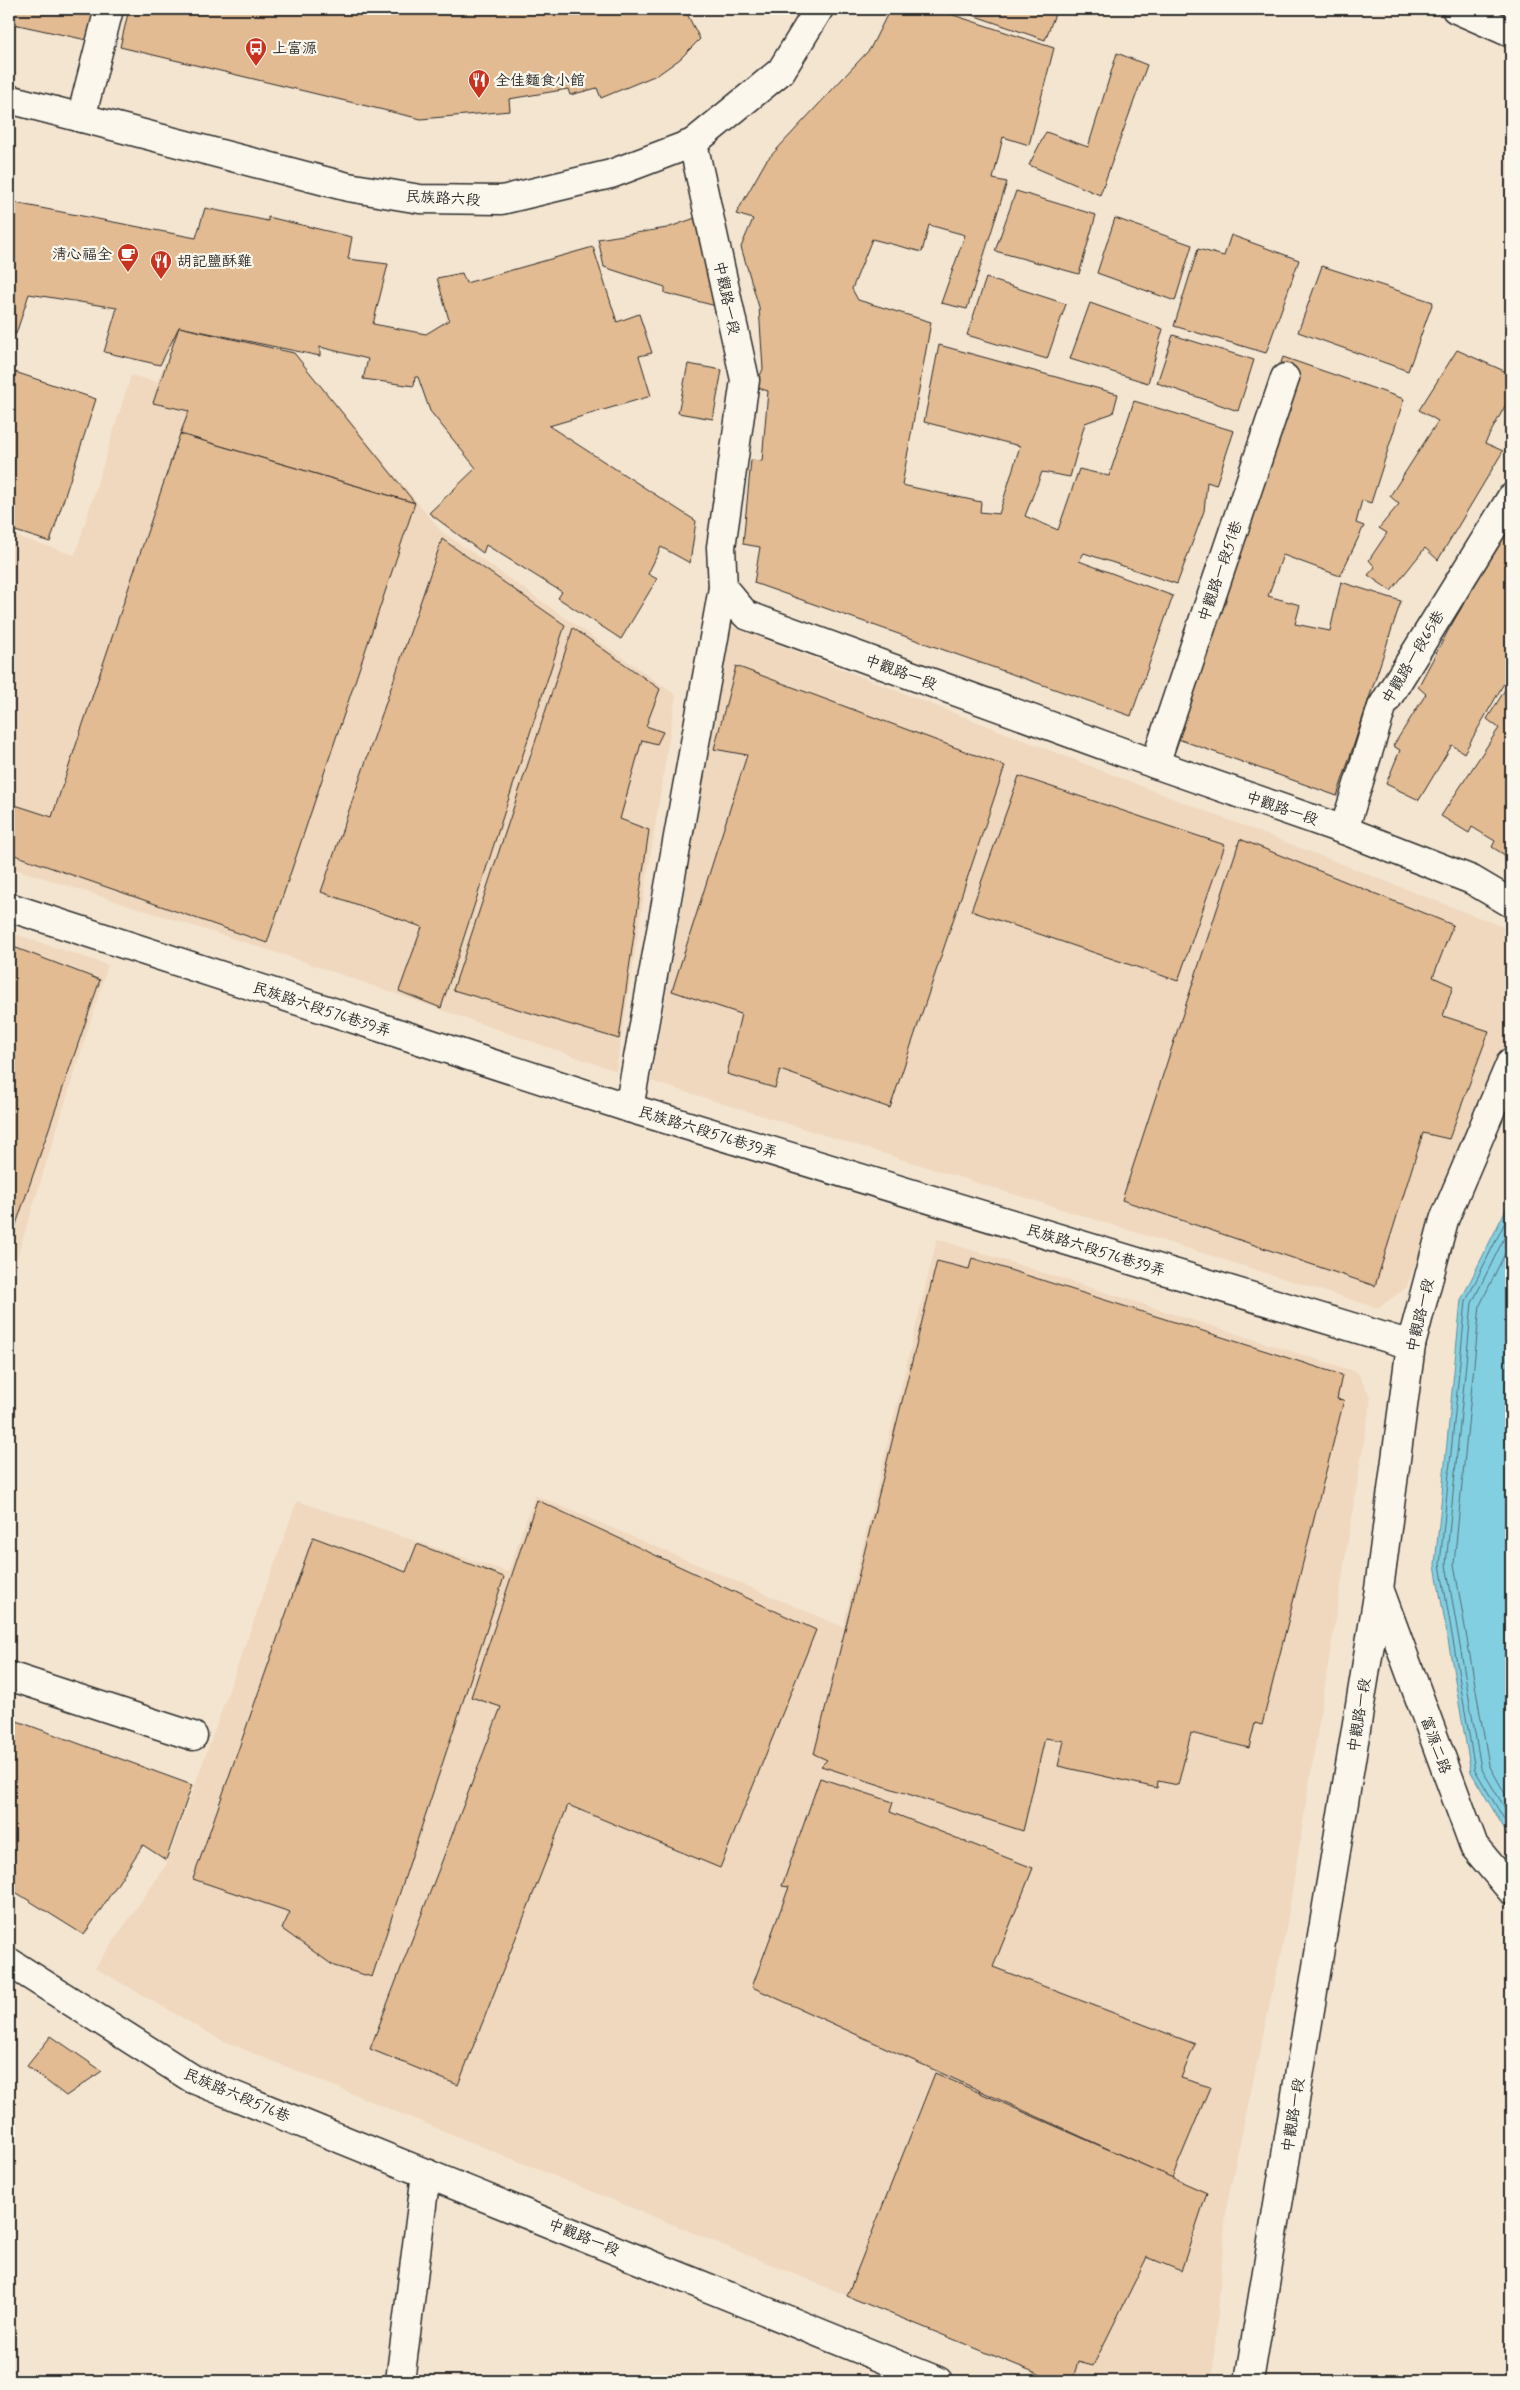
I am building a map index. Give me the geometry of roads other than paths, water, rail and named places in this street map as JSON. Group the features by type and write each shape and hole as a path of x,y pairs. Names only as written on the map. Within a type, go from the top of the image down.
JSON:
{"street":[{"path":"81,118 109,9"},
{"name":"民族路六段","path":"9,100 348,187 420,200 502,200 611,174 693,143 781,71 819,9"},
{"path":"1456,9 1511,33"},
{"name":"中觀路一段","path":"693,143 745,380 721,547 723,588 746,615 1155,764 1344,830 1472,880 1511,903"},
{"name":"中觀路一段51巷","path":"1155,764 1285,378"},
{"name":"中觀路一段65巷","path":"1344,830 1382,707 1511,498"},
{"path":"629,1108 723,588"},
{"name":"民族路六段576巷39弄","path":"9,907 629,1108 1411,1345"},
{"name":"中觀路一段","path":"1249,2381 1380,1589 1411,1345 1444,1220 1511,1062"},
{"name":"富源二路","path":"1380,1589 1474,1846 1511,1890"},
{"path":"9,1676 193,1736"},
{"name":"民族路六段576巷","path":"9,1962 193,2079 426,2173"},
{"path":"400,2381 426,2173"},
{"name":"中觀路一段","path":"426,2173 938,2381"}],"water":[{"path":"1511,1199 1511,1840 1471,1772 1435,1565 1461,1300"}],"place":[{"name":"上富源","path":"256,67"},
{"name":"全佳麵食小館","path":"479,99"},
{"name":"清心福全","path":"128,273"},
{"name":"胡記鹽酥雞","path":"161,280"}]}
